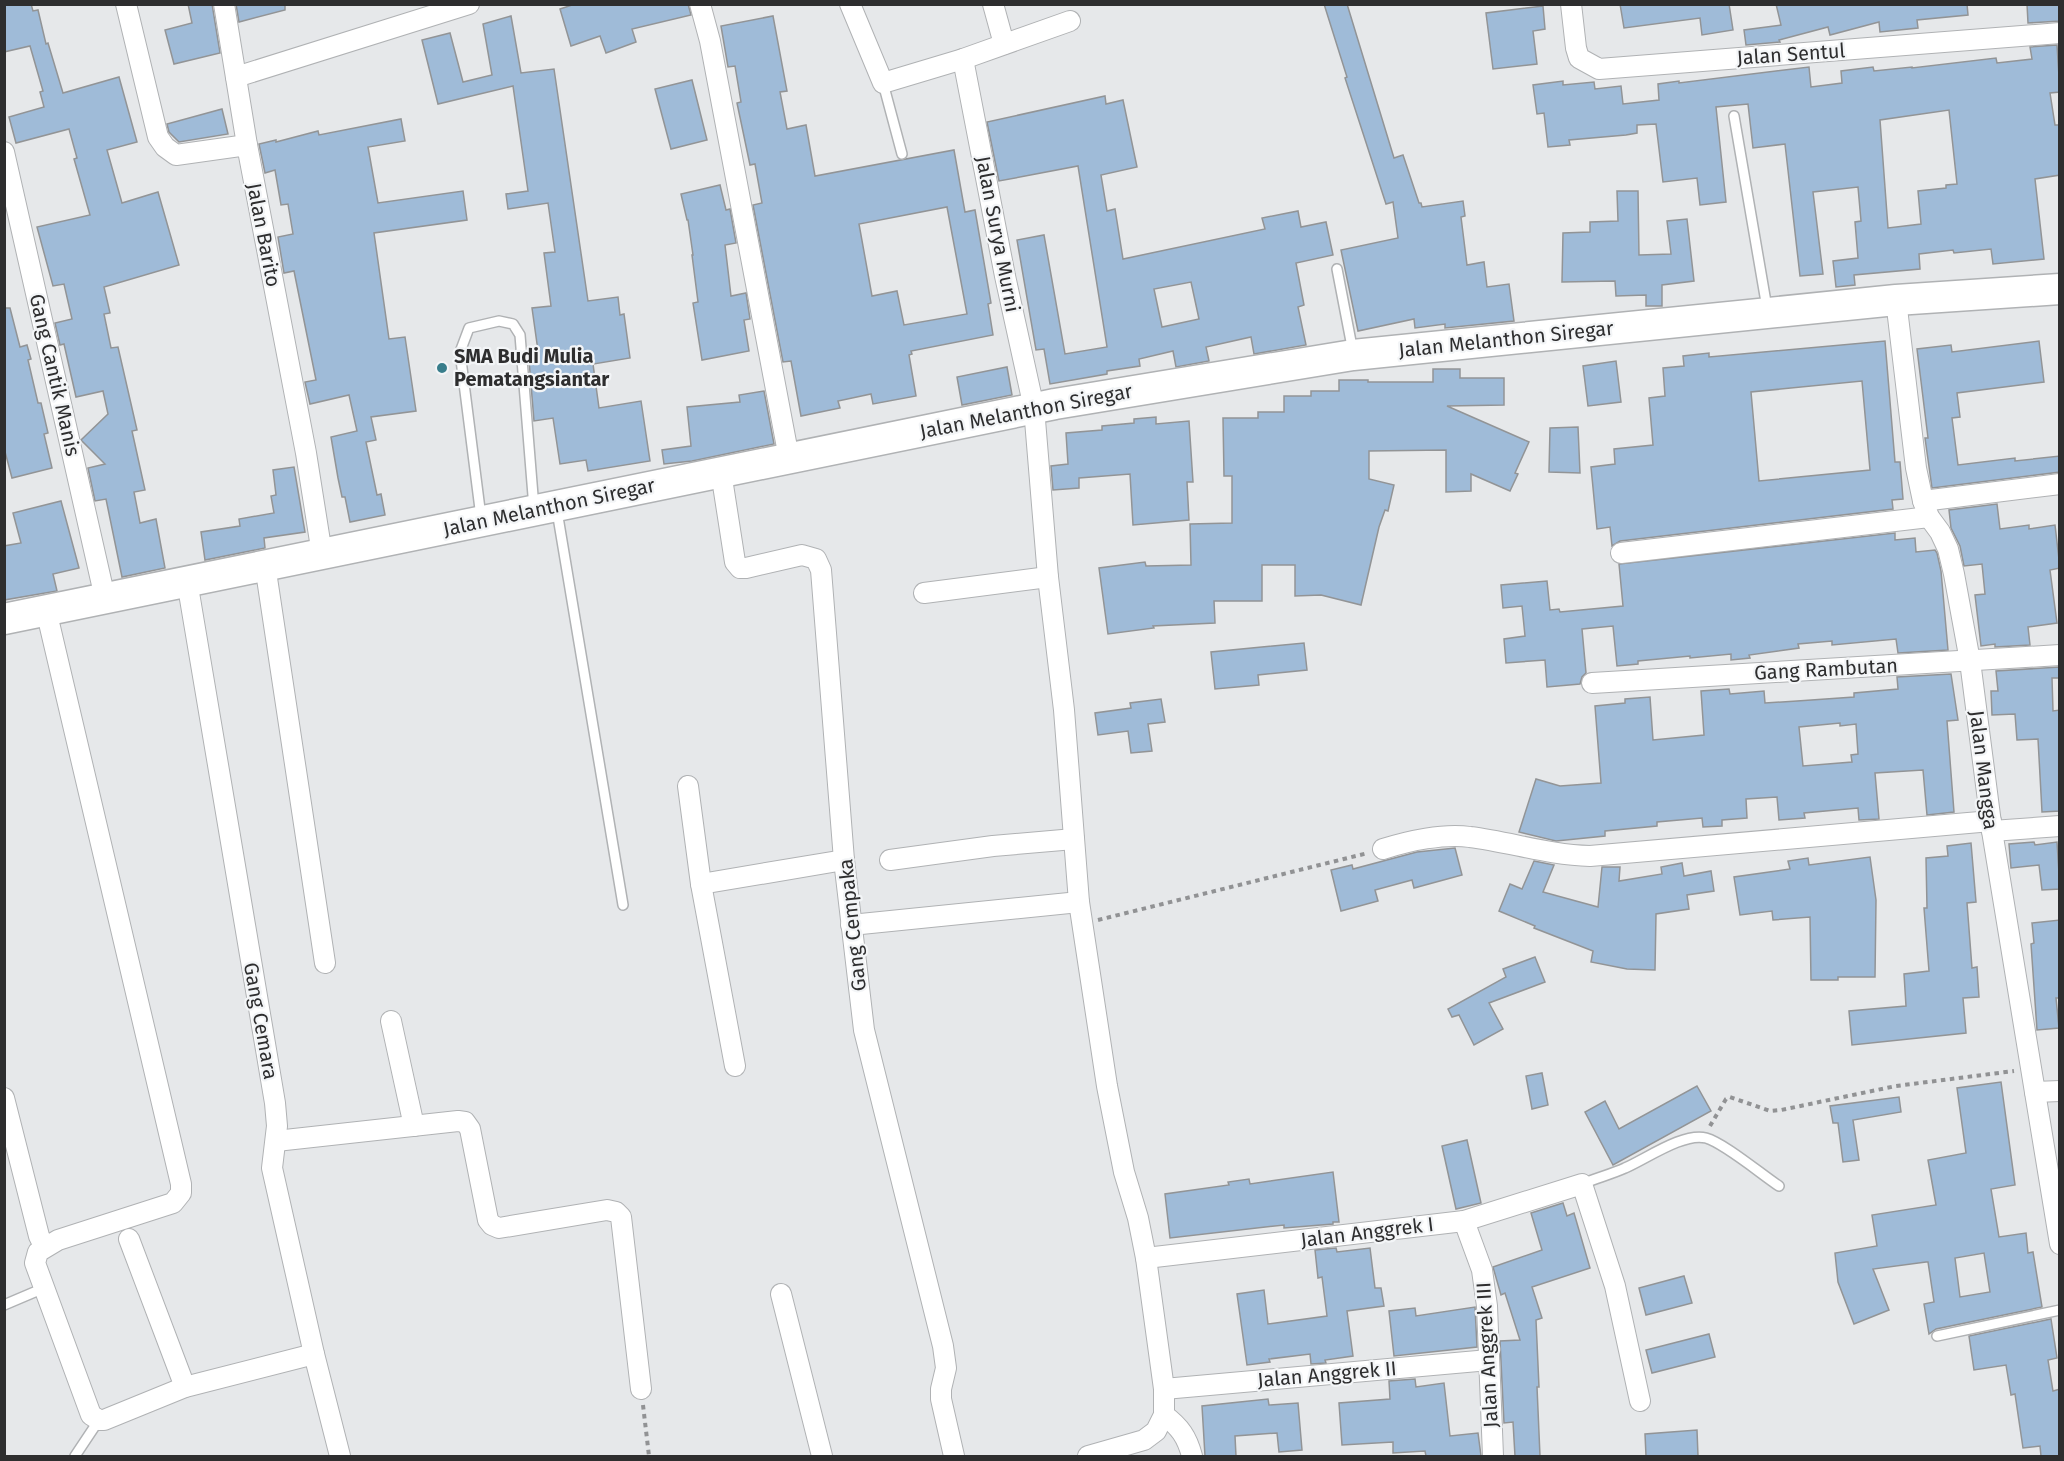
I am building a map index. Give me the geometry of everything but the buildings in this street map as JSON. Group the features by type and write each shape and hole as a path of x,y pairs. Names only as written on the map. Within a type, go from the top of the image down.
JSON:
{"main road":[{"name":"Jalan Melanthon Siregar","path":"4,619 1034,408 1353,355 1896,300 2060,289"}],"street":[{"path":"126,4 158,136 165,147 176,155 246,146"},
{"name":"Jalan Barito","path":"224,4 246,146 306,453 322,554"},
{"path":"236,77 469,4"},
{"path":"700,4 710,41 789,458"},
{"path":"850,4 883,83 963,59 1070,21"},
{"path":"993,4 1004,44"},
{"name":"Jalan Sentul","path":"1571,4 1579,58 1599,69 2060,33"},
{"name":"Jalan Surya Murni","path":"963,59 1005,276 1034,408 1048,577 1064,710 1079,902 1107,1086 1124,1172 1138,1218 1146,1258 1164,1389 1164,1415"},
{"name":"Gang Cantik Manis","path":"4,152 105,598"},
{"name":"Jalan Mangga","path":"1896,300 1916,468 1926,509 1940,532 1950,557 1970,661 2010,952 2060,1244"},
{"name":"Gang Cempaka","path":"721,472 735,562 740,568 802,555 816,559 821,570 844,860 864,1030 945,1357 946,1368 941,1399 954,1456"},
{"path":"1621,553 1926,509 2060,484"},
{"path":"265,565 325,963"},
{"path":"924,593 1048,577"},
{"name":"Gang Cemara","path":"187,581 275,1103 277,1126 272,1168 314,1354 340,1456"},
{"path":"46,610 181,1184 181,1194 173,1203 44,1246 38,1252 35,1263 44,1288 91,1415 99,1420 185,1387 314,1354"},
{"name":"Gang Rambutan","path":"1592,683 2060,655"},
{"path":"688,786 701,884 735,1066"},
{"path":"1383,849 1400,843 1460,836 1571,856 1590,856 1991,826 2060,826"},
{"path":"890,860 993,846 1074,839"},
{"path":"701,884 844,860"},
{"path":"851,925 1079,902"},
{"path":"391,1021 414,1126"},
{"path":"2035,1092 2060,1091"},
{"path":"4,1098 39,1236 44,1246"},
{"path":"276,1141 465,1122 470,1129 488,1220 492,1226 499,1228 607,1210 616,1212 621,1217 641,1389"},
{"path":"1582,1184 1615,1286 1640,1401"},
{"name":"Jalan Anggrek I","path":"1146,1258 1464,1221 1582,1184"},
{"name":"Jalan Anggrek III","path":"1464,1221 1482,1270 1487,1306 1493,1456"},
{"path":"129,1239 185,1387"},
{"path":"781,1294 822,1456"},
{"name":"Jalan Anggrek II","path":"1164,1389 1489,1360"},
{"path":"1092,1456 1144,1440 1156,1431 1164,1415 1178,1426 1192,1456"}],"lane":[{"path":"883,83 902,154"},
{"path":"1734,116 1768,314"},
{"path":"1337,269 1353,355"},
{"path":"482,521 460,352 469,328 499,321 513,324 520,335 545,508 622,905"},
{"path":"1582,1184 1624,1169 1693,1137 1705,1138 1732,1153 1779,1186"},
{"path":"4,1305 44,1288"},
{"path":"1937,1336 2060,1310"},
{"path":"75,1456 99,1420"}],"path":[{"path":"1082,925 1383,849"},
{"path":"1705,1138 1715,1117 1726,1099 1730,1097 1770,1111 1781,1110 1896,1086 2031,1069"},
{"path":"641,1389 649,1456"}],"place":[{"name":"SMA Budi Mulia Pematangsiantar","path":"442,368"}]}
